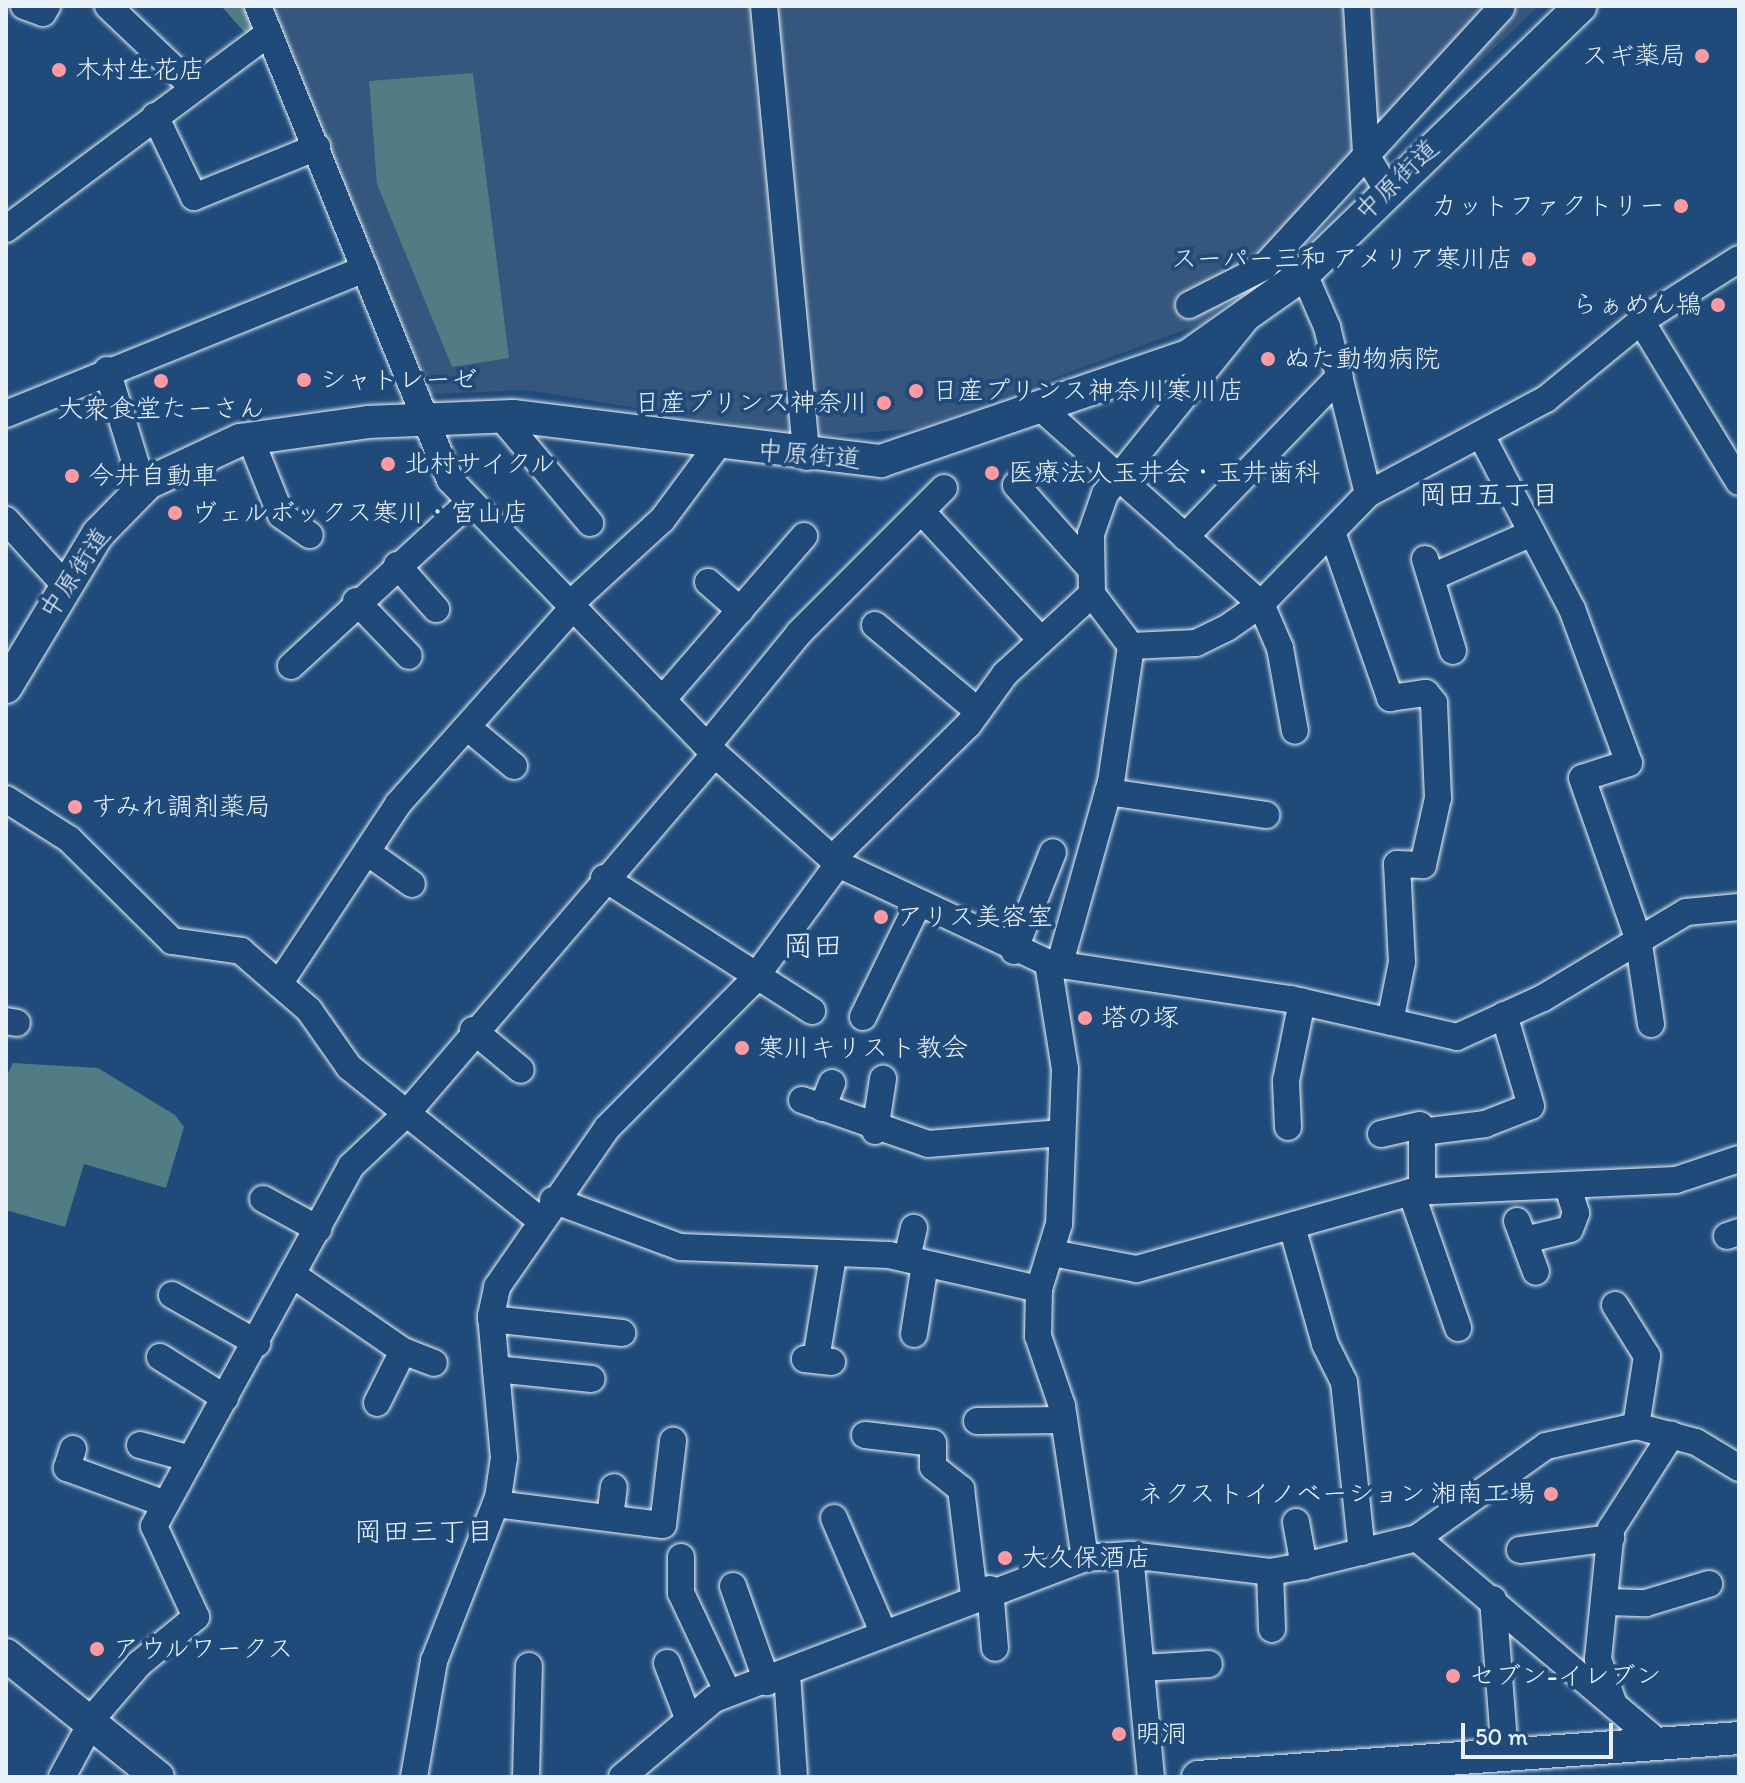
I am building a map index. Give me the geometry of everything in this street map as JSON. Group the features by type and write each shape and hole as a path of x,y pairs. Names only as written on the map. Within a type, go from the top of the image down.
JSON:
{"main road":[{"name":"中原街道","path":"6,687 64,584 98,534 143,488 188,460 250,438 421,418 500,416 807,457 881,461 1042,409 1188,356 1244,322 1304,274 1387,190 1581,6"},
{"path":"6,1655 89,1728 158,1777"},
{"path":"1198,1777 1739,1738"}],"street":[{"path":"24,6 43,13 47,6"},
{"path":"108,6 194,88"},
{"path":"258,6 317,147 421,418 467,504 711,750 835,862 1014,951 1054,963 1302,1002 1457,1037 1504,1015 1686,912 1739,907"},
{"path":"764,6 807,457"},
{"path":"1357,6 1366,155 1387,190"},
{"path":"1189,305 1264,267 1501,8"},
{"path":"6,229 269,33"},
{"path":"155,116 194,197 317,147"},
{"path":"1131,646 1196,643 1261,604 1368,494 1546,399 1641,321 1739,259"},
{"path":"6,414 107,370 365,269"},
{"path":"1304,274 1340,376 1368,494"},
{"path":"1641,321 1739,482"},
{"path":"1085,1558 1064,1420 1038,1336 1039,1289 1052,1253 1065,1069 1054,963 1108,792 1131,646 1092,594 1089,567 1091,534 1118,478 1244,322"},
{"path":"107,370 143,488"},
{"path":"1185,537 1340,376"},
{"path":"1042,409 1261,604 1280,648 1295,731"},
{"path":"500,416 587,507"},
{"path":"1481,435 1572,609 1629,763 1582,778 1638,938 1651,1024"},
{"path":"250,438 281,515 310,535"},
{"path":"279,984 367,852 467,727 570,608 674,514 717,446"},
{"path":"1016,485 1089,567"},
{"path":"62,1777 89,1728 139,1664 196,1617 155,1540 166,1504 257,1343 351,1166 407,1113 473,1030 711,750 808,623 923,513 944,488"},
{"path":"291,666 356,601 467,504"},
{"path":"923,513 1040,639"},
{"path":"6,520 64,584"},
{"path":"1332,532 1390,698 1426,693 1434,703 1438,798 1423,865 1397,864 1402,962 1390,1022"},
{"path":"1453,651 1429,568 1532,533"},
{"path":"662,700 740,610 788,544"},
{"path":"397,565 436,609"},
{"path":"708,582 740,610"},
{"path":"414,1777 434,1661 496,1504 504,1458 491,1319 497,1287 607,1128 753,979 835,862 978,711 1040,639 1092,594"},
{"path":"356,601 409,656"},
{"path":"875,625 978,711"},
{"path":"467,727 514,766"},
{"path":"1108,792 1256,805"},
{"path":"6,799 69,839 172,941 241,951 309,1010 349,1067 407,1113 547,1211 680,1247 916,1261 1039,1289"},
{"path":"367,852 412,884"},
{"path":"1014,951 1053,852"},
{"path":"604,878 753,979 812,1011"},
{"path":"863,1017 918,904"},
{"path":"1293,1114 1302,1002"},
{"path":"1381,1134 1419,1123 1485,1124 1531,1106 1504,1015"},
{"path":"473,1030 521,1070"},
{"path":"875,1131 883,1079"},
{"path":"832,1083 812,1104 918,1152 1062,1133"},
{"path":"1419,1123 1417,1192 1458,1328"},
{"path":"1052,1253 1137,1269 1293,1230 1417,1192 1676,1180 1739,1159"},
{"path":"1536,1272 1521,1231 1570,1229 1576,1213 1568,1187"},
{"path":"263,1199 318,1229"},
{"path":"914,1228 914,1334"},
{"path":"1293,1230 1325,1344 1344,1382 1362,1552"},
{"path":"832,1362 805,1359 816,1359 833,1256"},
{"path":"293,1275 403,1351 434,1363"},
{"path":"172,1295 257,1343"},
{"path":"1615,1305 1647,1356 1636,1426"},
{"path":"491,1319 612,1325"},
{"path":"377,1403 403,1351"},
{"path":"160,1357 225,1398"},
{"path":"496,1369 591,1379"},
{"path":"977,1421 1064,1420"},
{"path":"622,1777 687,1715 728,1693 777,1678 982,1592 1085,1558 1130,1555 1270,1572 1304,1566 1417,1538 1546,1446 1636,1426 1671,1435 1739,1468"},
{"path":"865,1435 933,1443 933,1467 961,1489 995,1648"},
{"path":"1614,1704 1598,1659 1608,1602 1611,1538 1671,1435"},
{"path":"496,1504 663,1525 673,1441"},
{"path":"140,1445 191,1459"},
{"path":"67,1468 166,1504"},
{"path":"610,1518 614,1487"},
{"path":"834,1518 883,1632"},
{"path":"1296,1522 1304,1566"},
{"path":"1417,1538 1493,1599 1659,1743"},
{"path":"1520,1550 1611,1538"},
{"path":"1130,1555 1151,1777"},
{"path":"681,1557 681,1593 728,1693"},
{"path":"1270,1572 1272,1629"},
{"path":"1608,1602 1646,1603 1709,1584"},
{"path":"734,1586 777,1678 794,1777"},
{"path":"1493,1599 1505,1754"},
{"path":"667,1663 687,1715"},
{"path":"1143,1668 1209,1664"},
{"path":"526,1777 529,1666"}],"shaded area":[{"path":"271,6 1539,6 1204,323 917,428 817,437 526,390 430,394"}],"green space":[{"path":"221,6 244,6 254,30 248,36"},
{"path":"473,73 509,358 452,367 377,184 369,81"},
{"path":"13,1063 98,1068 175,1115 184,1127 166,1188 84,1164 65,1227 6,1210 6,1077"}],"place":[{"name":"スギ薬局","path":"1702,56"},
{"name":"木村生花店","path":"59,70"},
{"name":"カットファクトリー","path":"1681,206"},
{"name":"スーパー三和 アメリア寒川店","path":"1529,259"},
{"name":"らぁめん鴇","path":"1718,305"},
{"name":"ぬた動物病院","path":"1268,359"},
{"name":"シャトレーゼ","path":"304,380"},
{"name":"大衆食堂たーさん","path":"161,381"},
{"name":"日産プリンス神奈川寒川店","path":"916,391"},
{"name":"日産プリンス神奈川","path":"884,403"},
{"name":"北村サイクル","path":"388,464"},
{"name":"医療法人玉井会・玉井歯科","path":"992,473"},
{"name":"今井自動車","path":"72,476"},
{"name":"ヴェルボックス寒川・宮山店","path":"175,513"},
{"name":"すみれ調剤薬局","path":"75,807"},
{"name":"アリス美容室","path":"881,917"},
{"name":"塔の塚","path":"1085,1018"},
{"name":"寒川キリスト教会","path":"742,1048"},
{"name":"ネクストイノベーション 湘南工場","path":"1551,1494"},
{"name":"大久保酒店","path":"1005,1558"},
{"name":"アウルワークス","path":"97,1649"},
{"name":"セブン-イレブン","path":"1453,1676"},
{"name":"明洞","path":"1119,1734"}],"district":[{"name":"岡田五丁目","path":"1489,494"},
{"name":"岡田","path":"813,946"},
{"name":"岡田三丁目","path":"424,1531"}]}
